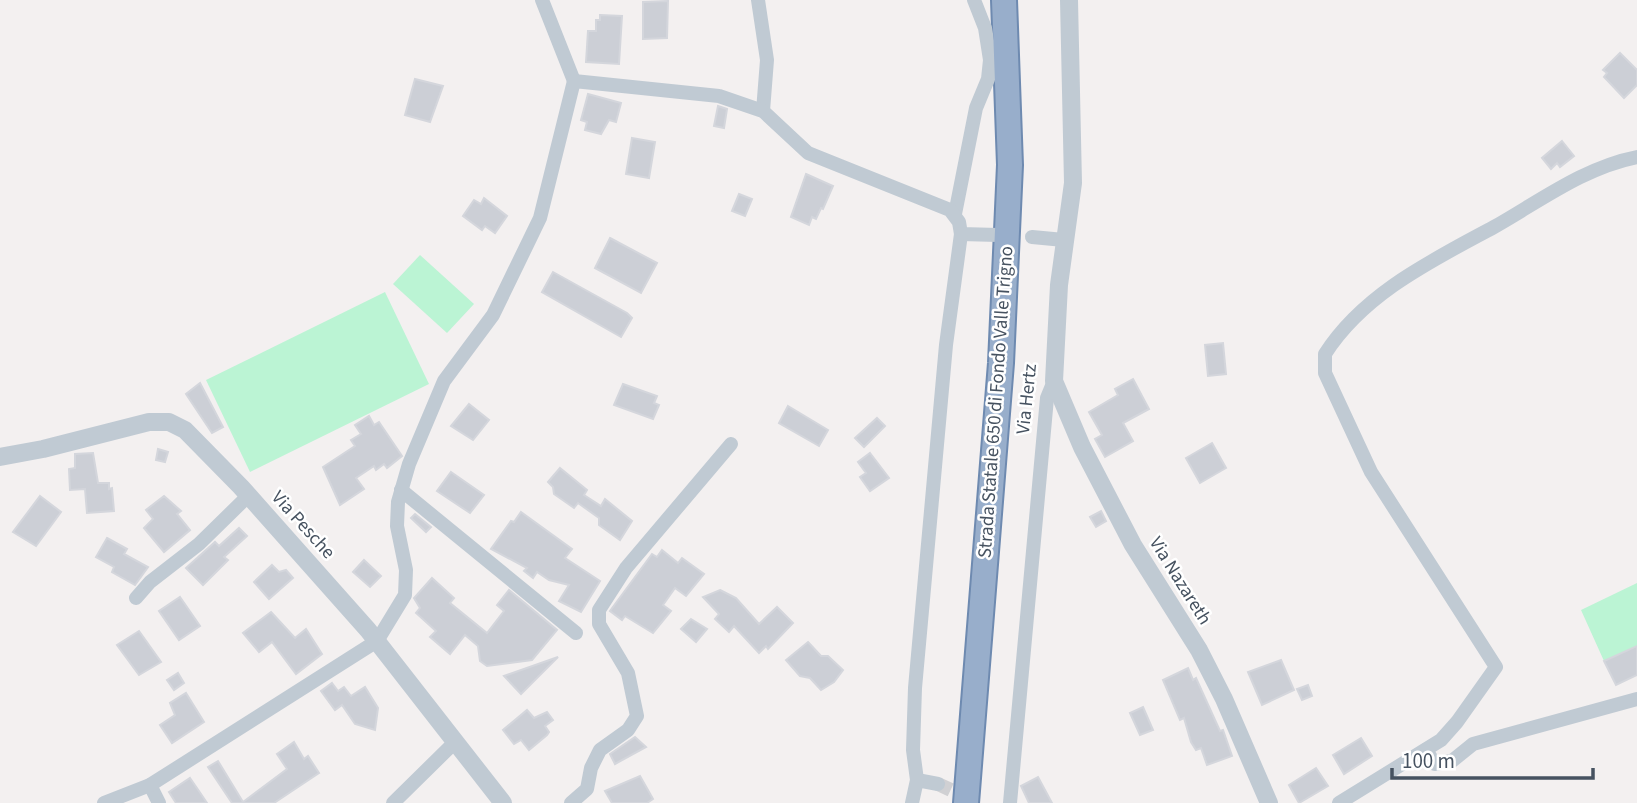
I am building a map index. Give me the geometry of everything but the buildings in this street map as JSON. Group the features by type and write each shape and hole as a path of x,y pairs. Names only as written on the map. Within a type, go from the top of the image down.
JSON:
{"highway":[{"name":"Strada Statale 650 di Fondo Valle Trigno","path":"966,803 1002,350 1010,165 1004,0"}],"street":[{"path":"104,803 150,785 377,641 405,595 406,569 397,526 401,490 444,381 493,315 540,218 574,81 542,0"},
{"path":"758,0 767,60 763,111"},
{"path":"912,803 917,780 913,750 915,688 946,353 961,233 954,214 976,108 988,79 990,60 985,28 974,0"},
{"name":"Via Hertz","path":"1010,803 1048,398 1054,381 1052,364 1064,240 1073,183 1069,0"},
{"path":"574,81 719,96 763,111 808,153 954,214"},
{"path":"1339,803 1426,750 1457,722 1496,667 1371,472 1325,373 1325,354 1373,300 1413,272 1614,161 1637,157"},
{"path":"961,233 998,235"},
{"path":"1032,237 1064,240"},
{"name":"Via Nazareth","path":"1054,381 1082,447 1133,545 1199,650 1224,699 1269,803"},
{"name":"Via Pesche","path":"0,457 149,422 169,422 185,430 248,496 377,641 503,803"},
{"path":"570,803 587,789 591,768 600,750 628,730 636,716 628,673 599,624 598,610 626,568 731,444"},
{"path":"401,490 576,634"},
{"path":"135,598 150,582 199,544 248,496"},
{"path":"1426,750 1435,764 1452,761 1473,744 1637,699"},
{"path":"393,803 455,742"},
{"path":"917,780 938,784"},
{"path":"150,785 159,803"}],"green space":[{"path":"420,255 474,304 447,333 393,284"},
{"path":"385,292 429,384 250,472 206,380"},
{"path":"1637,583 1637,649 1635,647 1604,661 1581,610"}],"tunnel":[{"path":"938,784 970,799"}]}
